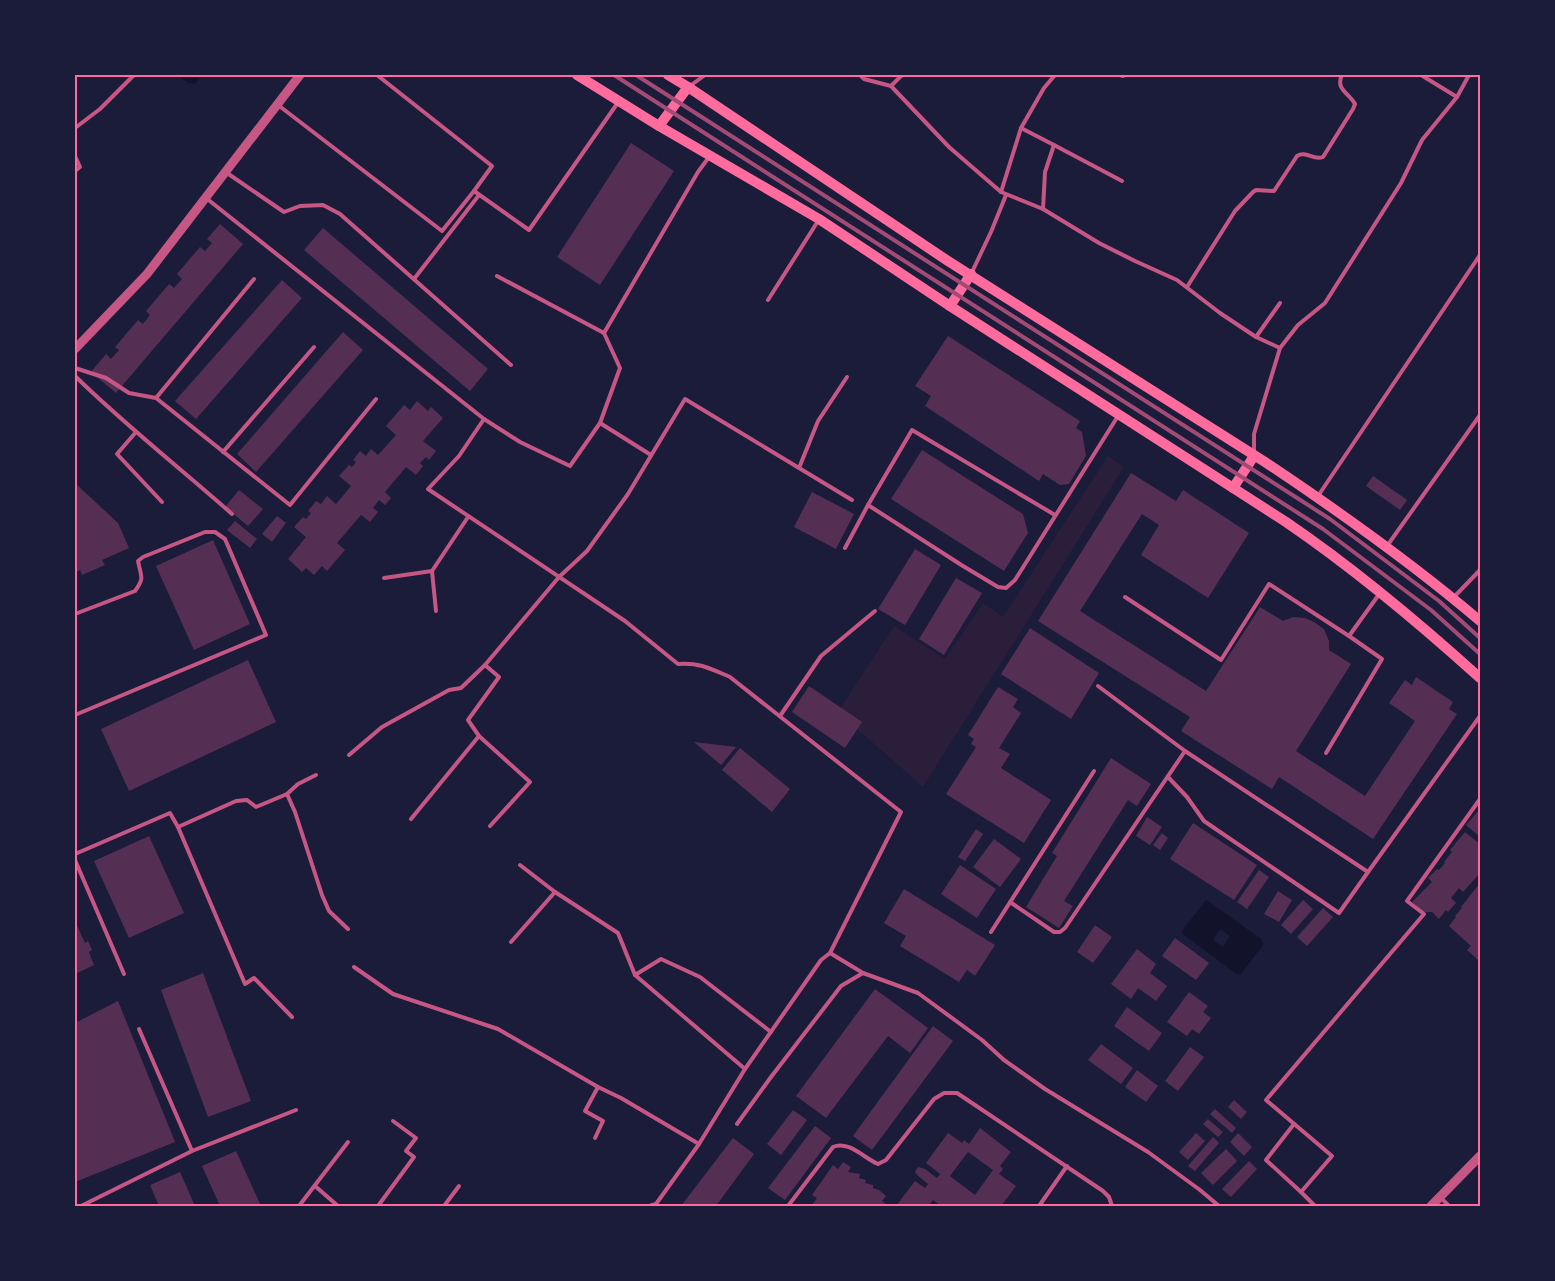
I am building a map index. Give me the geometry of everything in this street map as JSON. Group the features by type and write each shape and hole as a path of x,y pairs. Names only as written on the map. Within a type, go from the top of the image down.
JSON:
{"main road":[{"path":"577,75 659,126 819,219 1317,543 1381,591 1480,678"},
{"path":"668,75 932,250 1317,497 1387,546 1480,621"},
{"path":"659,126 688,87"},
{"path":"950,306 971,274"},
{"path":"1232,488 1254,456"}],"street":[{"path":"75,349 147,274 300,75"},
{"path":"1431,1206 1480,1156"}],"lane":[{"path":"75,128 100,109 134,75"},
{"path":"277,104 442,231 492,166 378,75"},
{"path":"688,87 706,75"},
{"path":"860,75 864,79 891,86 949,147 1001,192 1043,209 1099,243 1177,280 1220,313 1256,337 1280,348"},
{"path":"891,86 902,75"},
{"path":"1001,192 1021,128 1044,88 1055,75"},
{"path":"1120,75 1124,75"},
{"path":"1187,287 1235,211 1253,192 1256,190 1274,190 1300,154 1316,158 1323,157 1353,109 1354,104 1340,86 1342,75"},
{"path":"1421,75 1457,97"},
{"path":"1254,456 1254,434 1280,348 1298,325 1325,303 1401,183 1422,140 1457,97 1469,75"},
{"path":"474,191 529,230 618,101"},
{"path":"1021,128 1122,181"},
{"path":"1043,209 1045,172 1054,144"},
{"path":"75,156 80,167 75,171"},
{"path":"604,333 698,172 710,156"},
{"path":"226,172 284,212 300,206 323,205 340,214 512,365"},
{"path":"414,279 479,195"},
{"path":"971,274 1006,195"},
{"path":"206,198 484,419 520,442 570,466 600,423 620,368 604,333 497,276"},
{"path":"768,300 819,219"},
{"path":"1317,497 1480,256"},
{"path":"156,398 254,279"},
{"path":"1256,337 1280,303"},
{"path":"223,452 314,347"},
{"path":"75,368 106,378 129,394 156,398 290,505 376,399"},
{"path":"75,376 99,400 232,514"},
{"path":"799,468 818,421 847,377"},
{"path":"349,755 382,727 450,690 461,688 485,665 559,577 587,550 628,494 684,399 852,500"},
{"path":"868,505 963,566 998,587 1006,588 1014,580 1120,414"},
{"path":"1387,546 1480,416"},
{"path":"484,419 459,456 428,489 624,621 678,664 688,663 704,666 730,677 902,812 830,953 821,960 745,1069 699,1144 656,1204 649,1206"},
{"path":"600,423 651,455"},
{"path":"845,548 912,430 1055,515"},
{"path":"136,432 117,454 162,502"},
{"path":"436,612 432,571 468,517"},
{"path":"75,614 135,592 140,584 142,575 138,561 143,557 205,532 215,532 225,539 266,635 75,715"},
{"path":"1453,598 1480,570"},
{"path":"384,578 432,571"},
{"path":"1125,597 1220,660 1269,584 1382,659 1326,753"},
{"path":"1349,636 1381,591"},
{"path":"780,716 821,656 875,611"},
{"path":"485,665 500,677 468,720 478,736 530,782 490,826"},
{"path":"1098,686 1185,751 1368,872"},
{"path":"1168,777 1187,797 1204,821 1339,913 1480,716"},
{"path":"411,819 478,736"},
{"path":"1010,902 1054,932 1060,932 1065,928 1185,751"},
{"path":"991,932 1094,771"},
{"path":"178,827 236,801 247,800 256,807 287,794 298,784 316,776"},
{"path":"287,794 329,911 348,928"},
{"path":"1301,1192 1332,1156 1266,1100 1424,914 1407,901 1480,799"},
{"path":"75,854 170,813 178,827 245,984 254,978 292,1017"},
{"path":"75,860 124,974"},
{"path":"520,865 555,892 618,933 635,975 745,1069"},
{"path":"510,942 555,892"},
{"path":"830,953 863,973 918,993 982,1040 1004,1060 1045,1089 1148,1152 1219,1206"},
{"path":"635,975 661,959 700,977 771,1032"},
{"path":"354,967 393,994 498,1029 699,1144"},
{"path":"737,1124 841,986 863,973"},
{"path":"139,1029 192,1151"},
{"path":"595,1138 602,1121 585,1111 598,1087"},
{"path":"788,1206 833,1147 840,1144 846,1146 878,1164 886,1160 934,1099 944,1093 957,1093 1067,1166 1109,1196 1112,1206"},
{"path":"81,1206 192,1151 296,1110"},
{"path":"378,1206 414,1157 406,1151 416,1138 393,1121"},
{"path":"1294,1124 1266,1160 1315,1206"},
{"path":"299,1206 348,1142"},
{"path":"1038,1206 1067,1166"},
{"path":"315,1186 338,1206"},
{"path":"444,1206 459,1186"},
{"path":"1440,1197 1449,1206"}],"shaded area":[{"path":"178,75 202,75 196,83 191,83 186,82"},
{"path":"1108,456 1124,467 923,787 838,712 894,626 945,659 983,603 1003,617"},
{"path":"1206,900 1261,939 1263,945 1241,974 1235,973 1183,934 1182,931","holes":["1220,929 1230,936 1223,947 1213,940"]}],"building":[{"path":"631,143 674,171 600,285 557,257"},
{"path":"220,224 243,244 116,393 91,372 106,354 111,359 119,350 115,347 138,320 143,324 150,315 146,311 169,284 174,288 182,279 177,274 200,247 205,251 212,243 207,239"},
{"path":"323,228 488,369 470,391 304,250"},
{"path":"282,280 302,298 196,419 175,401"},
{"path":"343,332 363,350 256,472 237,454"},
{"path":"948,336 1080,421 1076,428 1082,432 1086,456 1069,484 1060,485 1043,474 1039,481 925,406 931,396 915,386"},
{"path":"417,401 428,411 431,407 443,418 423,441 436,451 429,460 426,457 420,463 423,466 416,475 406,467 385,492 391,498 385,505 379,500 373,508 378,512 370,522 361,515 337,543 345,550 327,571 322,566 314,575 306,568 302,572 288,559 306,537 294,527 303,517 306,519 311,513 308,511 316,501 321,504 327,496 336,504 351,486 339,476 349,465 352,467 356,462 353,460 360,451 366,456 371,449 378,455 396,435 386,426 404,405 410,410"},
{"path":"922,450 1023,514 1028,533 1004,571 891,499"},
{"path":"1131,473 1176,501 1183,490 1249,533 1208,598 1141,555 1159,525 1142,514 1080,611 1206,691 1260,607 1283,621 1293,617 1305,618 1314,622 1324,629 1329,641 1329,650 1351,664 1296,751 1365,796 1415,721 1389,703 1405,680 1412,685 1416,677 1453,702 1449,709 1457,714 1373,839 1279,777 1272,789 1181,731 1190,717 1038,621"},
{"path":"1373,476 1407,500 1400,510 1366,486"},
{"path":"75,483 118,523 129,548 102,560 105,565 82,575 80,570 75,573"},
{"path":"239,490 263,509 248,526 225,507"},
{"path":"812,492 854,514 836,549 794,527"},
{"path":"277,516 286,523 272,542 262,534"},
{"path":"235,521 257,539 250,548 227,530"},
{"path":"213,540 250,624 194,650 156,566"},
{"path":"915,549 941,565 905,625 878,609"},
{"path":"956,578 982,593 944,655 919,639"},
{"path":"1030,628 1099,673 1071,719 1001,674"},
{"path":"248,660 276,722 129,791 101,729"},
{"path":"809,686 862,722 845,748 792,712"},
{"path":"998,687 1018,699 1013,707 1021,713 999,748 1010,754 1001,768 1051,800 1024,843 946,794 976,747 971,744 974,739 968,735"},
{"path":"694,742 736,747 721,765"},
{"path":"740,748 790,789 772,812 722,770"},
{"path":"1111,758 1151,784 1137,806 1128,800 1064,901 1073,906 1059,928 1026,907 1057,856 1052,853"},
{"path":"1480,809 1480,837 1466,825"},
{"path":"1147,817 1162,827 1150,845 1136,836"},
{"path":"1193,823 1257,865 1234,900 1170,859"},
{"path":"976,829 983,834 965,861 958,857"},
{"path":"1465,832 1480,844 1480,873 1463,892 1459,888 1451,898 1456,903 1448,912 1446,910 1439,919 1432,912 1423,912 1412,902 1432,882 1428,878 1445,863 1452,852 1450,850"},
{"path":"1162,833 1168,838 1160,850 1153,845"},
{"path":"149,836 184,913 129,938 94,861"},
{"path":"994,839 1021,859 1000,887 973,867"},
{"path":"960,865 996,889 977,918 941,894"},
{"path":"1259,870 1269,877 1247,909 1237,902"},
{"path":"1480,883 1479,961 1467,950 1471,946 1449,926"},
{"path":"904,889 995,945 975,976 967,970 959,982 900,946 906,936 884,923"},
{"path":"1278,891 1292,900 1279,922 1264,914"},
{"path":"1303,900 1313,909 1291,934 1281,925"},
{"path":"1323,908 1333,917 1307,946 1297,937"},
{"path":"75,921 85,943 88,941 92,950 89,952 94,965 75,974"},
{"path":"1095,925 1112,937 1093,963 1077,952"},
{"path":"1175,938 1209,963 1196,980 1162,956"},
{"path":"1137,949 1156,964 1150,973 1167,986 1156,1001 1138,988 1131,999 1111,984"},
{"path":"203,973 251,1101 208,1117 161,990"},
{"path":"875,989 928,1028 910,1053 888,1036 826,1118 796,1096"},
{"path":"1189,992 1208,1006 1203,1012 1211,1018 1199,1034 1192,1029 1187,1036 1167,1022"},
{"path":"118,1001 175,1142 75,1182 75,1023"},
{"path":"1127,1007 1162,1033 1149,1051 1114,1026"},
{"path":"933,1026 953,1041 872,1150 853,1136"},
{"path":"1101,1044 1133,1068 1121,1084 1088,1060"},
{"path":"1190,1047 1204,1057 1178,1091 1165,1081"},
{"path":"1137,1070 1158,1086 1146,1102 1125,1087"},
{"path":"1234,1100 1247,1112 1241,1119 1228,1107"},
{"path":"1215,1109 1236,1128 1232,1133 1210,1114"},
{"path":"793,1110 807,1120 781,1155 767,1144"},
{"path":"1208,1119 1223,1132 1218,1137 1203,1124"},
{"path":"815,1126 831,1138 785,1200 768,1188"},
{"path":"980,1128 1011,1152 1000,1166 1003,1169 999,1174 1016,1186 1001,1206 941,1206 933,1200 928,1206 896,1206 915,1181 925,1188 928,1184 915,1172 918,1167 925,1169 937,1178 940,1174 926,1163 948,1133 962,1143 964,1140 969,1144","holes":["968,1152 993,1170 975,1195 950,1176"]},
{"path":"1196,1133 1205,1141 1188,1160 1179,1152"},
{"path":"1238,1133 1252,1147 1244,1156 1230,1142"},
{"path":"1213,1137 1219,1143 1195,1171 1188,1166"},
{"path":"733,1138 754,1154 716,1206 681,1206"},
{"path":"1226,1149 1237,1161 1213,1185 1201,1173"},
{"path":"236,1151 261,1206 220,1206 202,1166"},
{"path":"1249,1161 1257,1169 1231,1197 1222,1189"},
{"path":"843,1162 851,1167 848,1172 860,1174 859,1178 866,1180 865,1183 873,1185 873,1188 886,1196 882,1201 889,1206 812,1205 817,1198 812,1195 833,1165 838,1169"},
{"path":"180,1172 195,1206 159,1206 150,1185"}],"railway":[{"path":"614,75 1323,529 1431,610 1480,654"},
{"path":"636,75 1330,519 1439,601 1480,638"}]}
